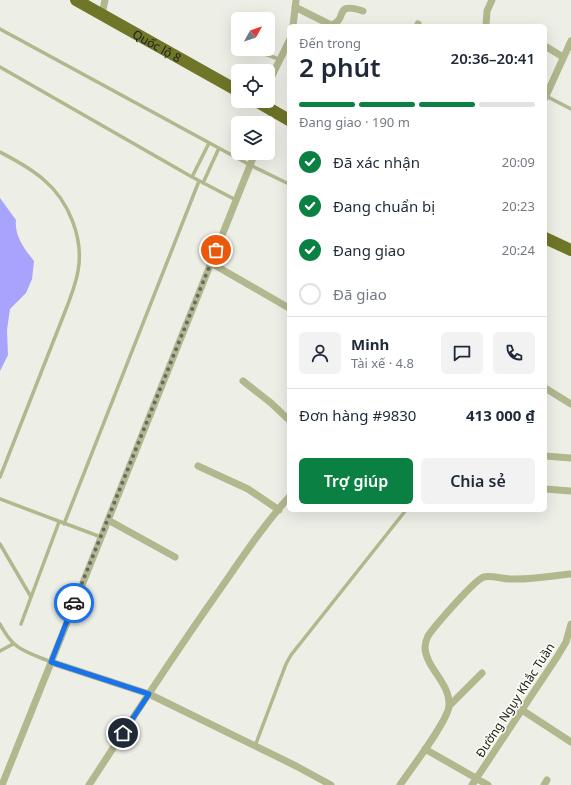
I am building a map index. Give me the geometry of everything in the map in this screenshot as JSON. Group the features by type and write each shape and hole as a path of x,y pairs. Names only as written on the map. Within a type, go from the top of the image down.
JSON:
{"highway":[{"name":"Quốc lộ 8","path":"76,0 231,87"},
{"path":"268,108 287,119"},
{"path":"547,239 571,250"}],"street":[{"path":"102,14 105,0"},
{"path":"486,24 487,11 492,0"},
{"path":"293,24 296,4 329,24"},
{"path":"333,24 337,22 342,12 347,8 363,11"},
{"path":"547,95 571,41"},
{"path":"275,71 287,46"},
{"path":"547,47 563,57"},
{"path":"272,116 274,112"},
{"path":"1,782 51,662 252,160"},
{"path":"211,262 287,307"},
{"path":"243,381 271,403 287,418"},
{"path":"547,389 571,404"},
{"path":"547,456 571,458"},
{"path":"198,466 238,484 279,510"},
{"path":"547,489 571,492"},
{"path":"89,785 246,552 287,500"},
{"path":"108,520 175,557"},
{"path":"449,706 447,692 426,654 425,645 430,634 457,602 478,580 484,577 511,580 571,574"},
{"name":"Đường Ngụy Khắc Tuần","path":"472,785 561,652 566,642 571,624"},
{"path":"51,662 149,694 296,766 330,785"},
{"path":"400,785 445,717 449,706 482,673"},
{"path":"522,710 571,742"},
{"path":"425,749 488,785"}],"lane":[{"path":"0,29 209,143 287,183"},
{"path":"270,56 281,60"},
{"path":"0,67 192,177 236,200"},
{"path":"547,97 571,109"},
{"path":"192,177 209,143"},
{"path":"64,524 201,182 220,148"},
{"path":"0,152 36,173 58,194 70,214 75,228 79,245 80,260 76,282 68,304 0,476"},
{"path":"0,499 101,537"},
{"path":"255,746 286,664 291,655 404,512"},
{"path":"21,624 59,522"},
{"path":"0,544 31,597"},
{"path":"0,624 5,634 13,644 20,649 51,662"},
{"path":"0,651 13,644"}],"shaded area":[{"path":"0,198 16,220 18,237 34,261 32,279 26,293 10,309 7,330 8,355 0,371"}],"way so far":[{"path":"74,603 216,250"}],"route":[{"path":"74,603 51,662 149,694 123,733"}]}
